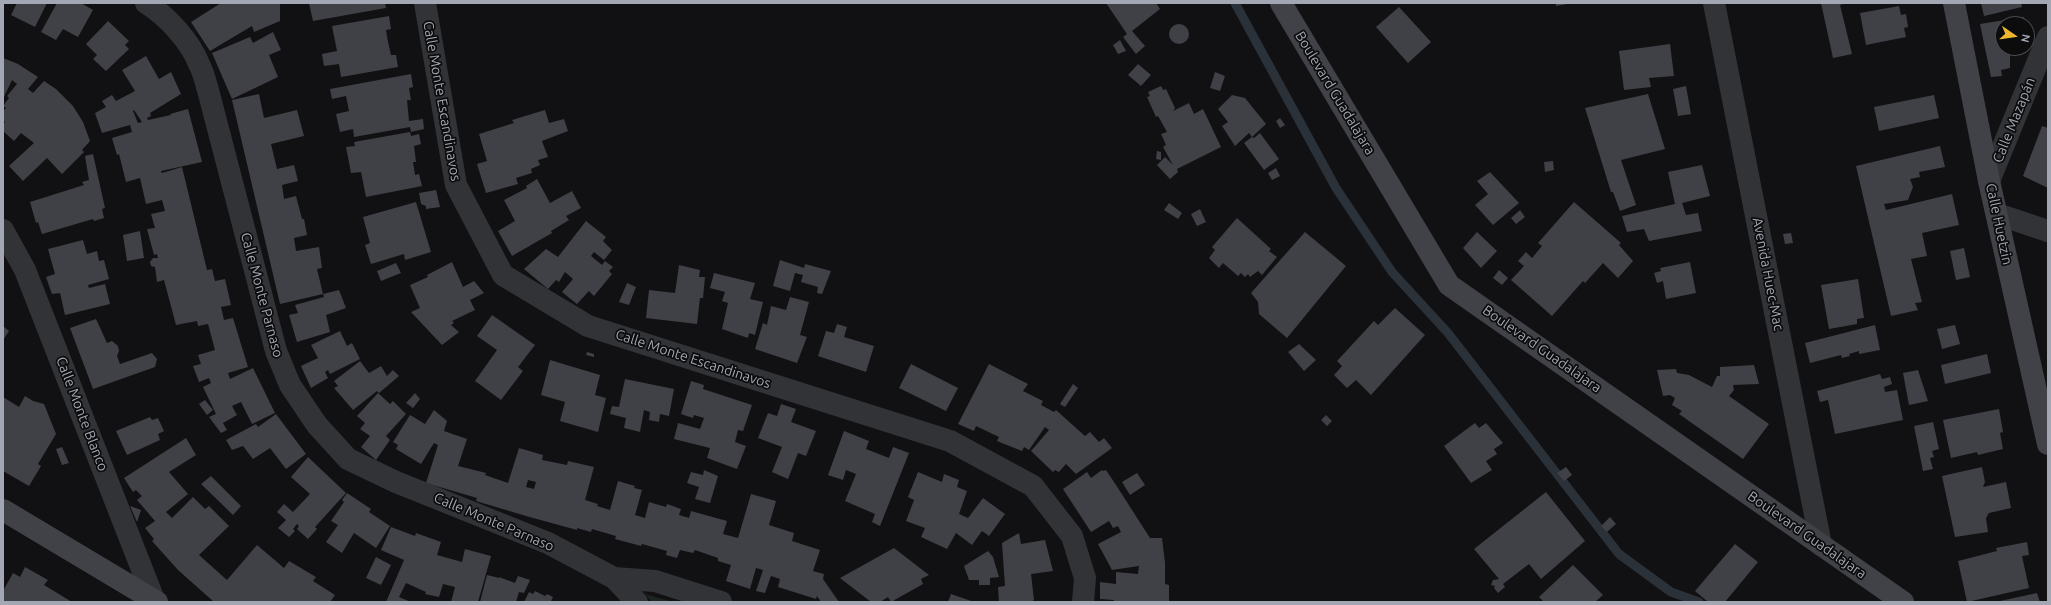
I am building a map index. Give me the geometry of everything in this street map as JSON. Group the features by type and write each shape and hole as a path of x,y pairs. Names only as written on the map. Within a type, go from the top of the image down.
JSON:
{"main road":[{"name":"Boulevard Guadalajara","path":"1281,3 1449,285 1903,602"},
{"name":"Calle Huetzin","path":"1954,3 1989,181 2048,444"},
{"path":"3,510 156,601"}],"street":[{"name":"Calle Monte Parnaso","path":"146,3 168,21 184,39 199,63 209,94 276,351 290,385 317,425 348,459 396,482 548,543 614,578 637,602"},
{"name":"Calle Monte Escandinavos","path":"425,3 456,185 503,275 588,326 950,441 1033,486 1072,536 1085,578 1083,602"},
{"name":"Avenida Huec-Mac","path":"1714,3 1821,545"},
{"name":"Calle Mazapán","path":"1989,181 2048,37"},
{"path":"1997,214 2048,231"},
{"name":"Calle Monte Blanco","path":"3,230 25,270 156,601"},
{"path":"614,578 655,581 721,602"}],"shaded area":[{"path":"645,594 673,602 652,602"}],"building":[{"path":"17,3 47,3 35,27 11,15"},
{"path":"57,3 81,3 93,10 78,37 63,29 56,40 41,32"},
{"path":"221,3 280,3 280,21 254,32 252,26 210,51 191,22"},
{"path":"309,3 385,3 386,8 313,21"},
{"path":"1106,3 1156,3 1160,9 1132,31 1145,46 1136,54 1123,37 1127,34"},
{"path":"1556,3 1567,3 1567,4 1556,6"},
{"path":"1821,3 1847,3 1840,5 1852,54 1833,58"},
{"path":"1981,3 2021,3 2022,7 1984,16"},
{"path":"1899,6 1901,15 1906,14 1908,27 1904,28 1906,37 1866,45 1860,13"},
{"path":"1399,7 1431,42 1408,63 1376,27"},
{"path":"389,16 391,29 386,30 388,42 391,55 396,55 398,67 341,77 339,64 324,66 322,54 337,51 332,26"},
{"path":"108,21 129,41 125,45 129,49 106,71 93,59 97,55 86,44"},
{"path":"1995,22 1995,56 2010,56 2010,68 2001,70 2002,76 1991,77 1980,24"},
{"path":"1179,24 1186,27 1189,34 1186,41 1179,44 1172,41 1169,34 1172,27"},
{"path":"273,32 281,50 269,55 278,77 232,99 212,53 250,37 253,43"},
{"path":"1120,40 1126,51 1118,54 1113,45"},
{"path":"1670,44 1674,76 1649,78 1651,87 1624,90 1619,51"},
{"path":"146,56 159,79 171,72 181,94 150,113 151,116 147,118 148,120 171,115 170,114 188,109 202,162 161,171 162,173 182,167 207,270 212,269 215,281 225,279 231,305 221,307 224,320 233,318 248,367 228,373 230,379 253,368 275,413 252,424 241,402 232,406 237,415 223,423 227,430 221,433 209,417 216,414 203,387 211,383 209,378 199,382 193,366 201,364 198,355 215,350 208,324 198,326 197,321 176,325 164,280 157,282 155,267 151,266 150,262 153,258 158,258 157,254 154,255 147,229 155,228 151,214 165,211 162,200 146,204 140,178 126,182 119,154 117,155 112,138 132,132 130,125 102,133 95,113 106,107 102,101 112,95 116,101 135,91 122,70","holes":["134,110 142,122 138,123 133,111"]},
{"path":"3,58 18,64 38,77 28,89 33,93 44,81 56,89 73,106 83,122 90,141 82,150 84,152 62,174 47,158 23,181 9,166 34,143 21,133 14,141 3,131 3,125 5,122 3,120 3,111 6,108 3,106 9,98 7,96 17,84 12,80 3,99"},
{"path":"1138,64 1151,75 1141,86 1128,75"},
{"path":"1215,72 1225,76 1220,91 1210,88"},
{"path":"411,74 413,87 409,88 411,100 407,100 409,121 423,119 424,129 411,132 410,127 354,137 353,129 340,132 336,114 349,111 346,96 332,99 330,89"},
{"path":"1161,86 1163,90 1166,89 1175,108 1173,111 1189,103 1194,114 1203,109 1221,147 1177,169 1178,172 1170,179 1157,165 1165,157 1173,165 1163,147 1166,145 1161,134 1167,132 1158,116 1156,117 1147,97 1150,96 1148,92"},
{"path":"1686,86 1691,114 1678,116 1673,89"},
{"path":"259,94 264,118 297,110 304,136 271,144 277,169 294,165 298,181 282,185 284,199 296,196 302,219 304,219 307,235 294,238 296,251 319,247 322,268 317,269 323,294 280,304 232,100"},
{"path":"1648,94 1665,149 1621,160 1636,205 1620,211 1613,192 1611,192 1585,108"},
{"path":"1232,95 1245,98 1266,124 1252,137 1249,133 1235,146 1222,126 1228,122 1218,109"},
{"path":"1934,95 1939,118 1879,131 1874,107"},
{"path":"545,110 549,123 564,119 568,131 542,141 548,157 538,160 540,165 531,169 532,173 516,178 518,184 486,193 477,164 487,161 479,134 514,123 512,120"},
{"path":"1280,118 1285,125 1280,128 1276,121"},
{"path":"2042,126 2048,128 2048,188 2023,176"},
{"path":"410,132 411,136 419,134 421,144 414,146 416,162 413,162 415,175 419,174 422,186 366,197 361,172 351,173 346,147 355,146 354,142"},
{"path":"1260,133 1279,159 1264,170 1244,143 1252,137 1254,138"},
{"path":"1940,146 1945,167 1919,172 1920,177 1910,179 1913,187 1908,200 1884,204 1886,210 1952,194 1959,225 1922,233 1927,256 1911,259 1922,302 1915,303 1918,310 1891,316 1856,166"},
{"path":"1157,151 1161,152 1161,160 1156,159"},
{"path":"93,154 105,208 102,209 104,218 94,221 93,219 42,234 38,222 36,223 30,202 84,185 82,182 89,180 85,156"},
{"path":"1553,161 1554,170 1545,172 1544,162"},
{"path":"1702,165 1710,196 1682,203 1686,215 1698,213 1702,231 1649,241 1644,229 1627,232 1622,216 1675,204 1668,172"},
{"path":"1276,168 1280,176 1272,180 1268,173"},
{"path":"1490,172 1519,203 1493,225 1475,205 1488,194 1477,181"},
{"path":"537,179 550,203 572,191 581,208 566,216 569,220 551,231 552,233 512,256 498,231 515,221 504,200 527,188 526,186"},
{"path":"436,190 440,207 426,209 426,206 421,204 419,193"},
{"path":"416,202 431,252 405,260 404,254 371,264 365,245 370,243 363,217"},
{"path":"1574,202 1621,243 1619,245 1633,261 1618,278 1603,263 1585,283 1583,281 1552,316 1511,280 1524,266 1518,261 1526,252 1532,258 1542,246 1538,243"},
{"path":"1169,203 1182,213 1178,219 1164,210"},
{"path":"1200,209 1206,222 1197,226 1191,214"},
{"path":"1520,210 1525,217 1516,224 1511,218"},
{"path":"1237,218 1271,249 1269,251 1277,257 1262,275 1258,271 1250,277 1248,274 1245,277 1241,273 1238,276 1223,263 1219,268 1209,258 1215,250 1212,247"},
{"path":"586,221 606,237 603,241 612,250 604,260 594,252 591,256 602,265 605,261 613,267 609,271 612,274 594,296 589,291 577,304 562,292 573,279 565,272 559,282 556,280 548,289 524,269 546,249 558,257"},
{"path":"140,231 144,258 127,261 123,235"},
{"path":"1305,232 1346,266 1287,338 1259,314 1258,302 1251,293"},
{"path":"1477,232 1497,251 1481,268 1463,248"},
{"path":"1791,233 1793,243 1785,244 1783,234"},
{"path":"83,240 87,254 97,251 99,261 104,260 109,279 88,285 89,288 105,284 110,304 65,315 60,293 52,294 46,277 55,274 48,249"},
{"path":"1964,248 1970,277 1956,280 1950,251"},
{"path":"780,260 804,268 805,264 831,271 822,294 817,293 818,287 801,282 803,275 795,273 790,291 773,286"},
{"path":"452,262 463,287 474,281 484,293 470,300 475,310 452,321 454,323 451,325 459,332 442,345 411,312 420,308 410,285 428,277 427,275"},
{"path":"1690,262 1696,293 1666,299 1663,281 1657,283 1654,273 1661,271 1660,268"},
{"path":"396,263 401,273 381,281 377,271"},
{"path":"679,265 700,270 699,277 705,277 703,298 700,298 697,324 646,318 649,290 675,293"},
{"path":"1499,270 1508,278 1502,285 1493,278"},
{"path":"714,273 755,283 750,299 763,302 755,335 749,333 748,338 722,329 728,303 722,301 725,292 710,288"},
{"path":"1858,279 1864,318 1857,319 1857,324 1829,329 1821,285"},
{"path":"627,283 636,287 629,305 619,302"},
{"path":"339,290 346,308 326,315 330,332 297,342 289,315 298,313 295,305 324,297 323,294"},
{"path":"790,297 809,302 800,335 807,337 797,363 755,349 763,323 767,325 771,306 786,310"},
{"path":"1395,308 1425,335 1371,395 1356,380 1347,388 1334,375 1342,366 1337,361 1374,321 1378,325"},
{"path":"492,315 535,345 518,367 523,371 501,400 475,381 497,350 477,336"},
{"path":"96,319 107,343 112,341 118,346 119,351 117,356 120,364 152,353 157,359 155,367 93,389 70,328"},
{"path":"837,324 847,327 844,337 874,346 866,372 818,356 826,331 834,333"},
{"path":"1875,325 1880,350 1859,354 1859,351 1842,358 1841,355 1810,363 1805,343"},
{"path":"1955,325 1960,344 1942,349 1937,329"},
{"path":"3,326 9,331 3,340"},
{"path":"340,331 347,346 352,343 360,359 330,374 328,370 325,372 328,378 311,388 301,366 318,358 311,345"},
{"path":"1299,344 1316,360 1304,371 1288,352"},
{"path":"587,352 594,354 594,357 586,355"},
{"path":"1987,354 1991,373 1945,384 1941,365"},
{"path":"550,360 600,375 595,395 606,398 598,432 560,421 565,402 541,395"},
{"path":"360,361 369,373 381,366 387,376 393,370 399,376 379,393 377,391 353,410 334,388 338,386 334,381"},
{"path":"911,364 958,388 946,411 899,388"},
{"path":"989,364 1028,384 1023,391 1043,401 1041,405 1054,412 1056,410 1085,436 1090,432 1099,442 1104,438 1112,448 1076,474 1066,464 1059,472 1055,470 1053,472 1031,451 1049,430 1045,427 1029,450 1024,447 1022,451 997,441 999,437 976,426 974,431 958,424"},
{"path":"1754,365 1759,384 1733,385 1734,390 1729,396 1769,424 1743,459 1679,414 1682,411 1672,405 1675,398 1670,395 1663,396 1657,370 1676,369 1677,373 1689,375 1712,387 1717,376 1720,376 1720,367"},
{"path":"1918,370 1928,401 1909,405 1903,373"},
{"path":"1880,374 1882,379 1890,377 1892,384 1884,387 1885,392 1897,390 1903,420 1835,434 1828,400 1820,402 1817,391"},
{"path":"625,379 674,389 669,416 660,414 659,422 649,420 650,412 644,410 640,432 624,428 626,418 610,414 612,406 619,407"},
{"path":"691,381 704,385 703,389 752,405 743,431 738,430 735,442 746,446 737,469 707,458 710,448 674,439 678,423 700,429 704,418 694,415 693,418 681,414"},
{"path":"1073,384 1078,388 1065,407 1060,404"},
{"path":"378,393 390,404 393,401 406,414 386,436 390,440 376,460 361,447 370,436 360,429 365,423 357,416"},
{"path":"415,393 420,399 413,408 406,403"},
{"path":"25,396 33,401 44,404 56,434 38,464 41,466 29,486 3,471 3,397 19,407"},
{"path":"205,400 213,410 207,415 199,404"},
{"path":"781,404 796,409 791,422 816,431 806,456 798,453 788,479 772,472 782,447 758,438 768,413 777,416"},
{"path":"1999,409 2003,432 2000,433 2003,449 1978,455 1977,452 1951,458 1943,420"},
{"path":"434,410 447,421 444,431 467,439 458,466 486,473 485,475 508,483 519,448 543,455 542,460 567,465 568,461 594,467 585,500 610,510 618,481 635,486 634,488 642,490 635,515 645,518 649,502 666,507 667,504 681,509 679,515 689,518 691,511 727,521 723,534 738,538 751,494 776,501 769,525 794,533 792,541 820,550 813,571 824,574 823,579 839,602 821,602 817,596 816,599 778,587 780,579 771,576 765,593 756,591 763,570 756,568 750,589 726,581 731,565 718,561 718,558 695,550 693,553 680,550 677,558 666,555 667,551 615,539 616,536 592,529 591,532 577,528 577,530 526,516 476,501 477,498 426,483 438,445 434,443 421,464 396,449 398,445 393,442 410,415 425,424","holes":["528,480 536,482 534,489 526,487"]},
{"path":"276,414 306,454 286,469 270,448 253,459 243,446 232,450 226,440 256,424 258,427"},
{"path":"1326,415 1332,421 1327,426 1321,420"},
{"path":"150,417 152,420 158,418 164,431 158,434 160,440 127,455 116,431"},
{"path":"1933,422 1939,449 1932,451 1934,457 1930,458 1933,469 1923,471 1914,426"},
{"path":"1475,423 1479,428 1486,423 1503,443 1494,449 1497,454 1486,461 1492,470 1471,483 1444,446"},
{"path":"844,431 869,441 866,449 889,458 893,447 909,453 880,526 872,522 875,514 845,501 856,474 846,470 843,480 828,475"},
{"path":"186,438 196,455 169,472 188,494 166,512 172,518 193,497 205,509 209,506 229,526 199,555 227,580 257,545 284,568 289,561 316,577 313,581 335,595 330,602 214,602 178,570 152,541 154,539 145,528 155,521 137,500 142,496 136,490 133,492 124,478"},
{"path":"62,447 69,463 62,465 56,449"},
{"path":"308,457 346,493 315,527 317,529 308,539 297,529 299,526 297,524 293,529 295,531 289,537 278,528 286,520 277,512 284,504 293,512 310,494 291,477"},
{"path":"1566,467 1572,475 1564,481 1557,473"},
{"path":"1982,467 1985,482 1983,487 2006,482 2011,508 1989,513 1986,518 1988,532 1955,537 1942,476"},
{"path":"704,470 718,476 710,503 695,499 699,487 687,483 691,472 703,475"},
{"path":"1102,470 1106,470 1150,538 1162,538 1165,563 1165,584 1169,585 1169,602 1114,602 1114,600 1100,599 1100,582 1116,584 1116,572 1138,574 1139,566 1112,570 1098,544 1121,532 1118,526 1113,528 1109,521 1091,532 1063,489 1087,472 1091,478"},
{"path":"918,472 942,482 944,474 959,480 957,487 967,491 959,514 968,518 983,498 1005,514 989,536 982,531 972,545 956,533 947,549 921,537 925,528 906,521 914,500 908,497"},
{"path":"1137,473 1145,485 1130,495 1122,482"},
{"path":"211,476 241,506 233,515 201,484"},
{"path":"1546,492 1585,541 1541,579 1529,564 1503,584 1505,587 1498,593 1494,588 1495,586 1491,585 1493,580 1499,579 1474,549"},
{"path":"347,493 371,509 369,512 390,526 376,548 354,533 342,553 326,542 338,525 331,521 344,502 342,500"},
{"path":"130,506 141,510 137,522"},
{"path":"1610,517 1616,524 1607,532 1601,526"},
{"path":"391,527 415,536 416,533 441,542 437,555 462,562 465,549 491,556 478,602 451,602 455,587 443,584 439,597 425,594 426,592 406,583 399,597 411,602 386,602 404,560 381,550"},
{"path":"1019,533 1021,544 1045,540 1053,571 1031,574 1034,600 1031,602 999,602 998,587 1005,586 1002,543"},
{"path":"2027,542 2029,555 2022,556 2029,588 1967,602 1958,561 1997,551 1996,548"},
{"path":"1735,544 1758,562 1725,602 1708,602 1695,591"},
{"path":"894,548 929,575 921,579 923,584 891,602 888,597 880,602 871,602 840,578"},
{"path":"988,551 993,557 999,577 990,578 990,585 979,585 979,580 969,580 964,566"},
{"path":"376,557 391,565 381,585 366,578"},
{"path":"1573,565 1603,595 1595,602 1544,602 1539,597"},
{"path":"25,567 48,580 44,585 72,602 3,602 3,591 13,573 20,577"},
{"path":"487,575 499,577 515,583 518,576 530,580 524,593 519,592 516,602 480,602"},
{"path":"535,591 545,596 547,594 553,597 551,601 554,602 524,602 529,592 533,594"},
{"path":"2037,593 2040,602 2000,602 2000,601"},
{"path":"951,594 974,602 948,602"}],"waterway":[{"path":"1235,3 1336,188 1392,272 1448,333 1619,554 1671,592 1699,602"}]}
